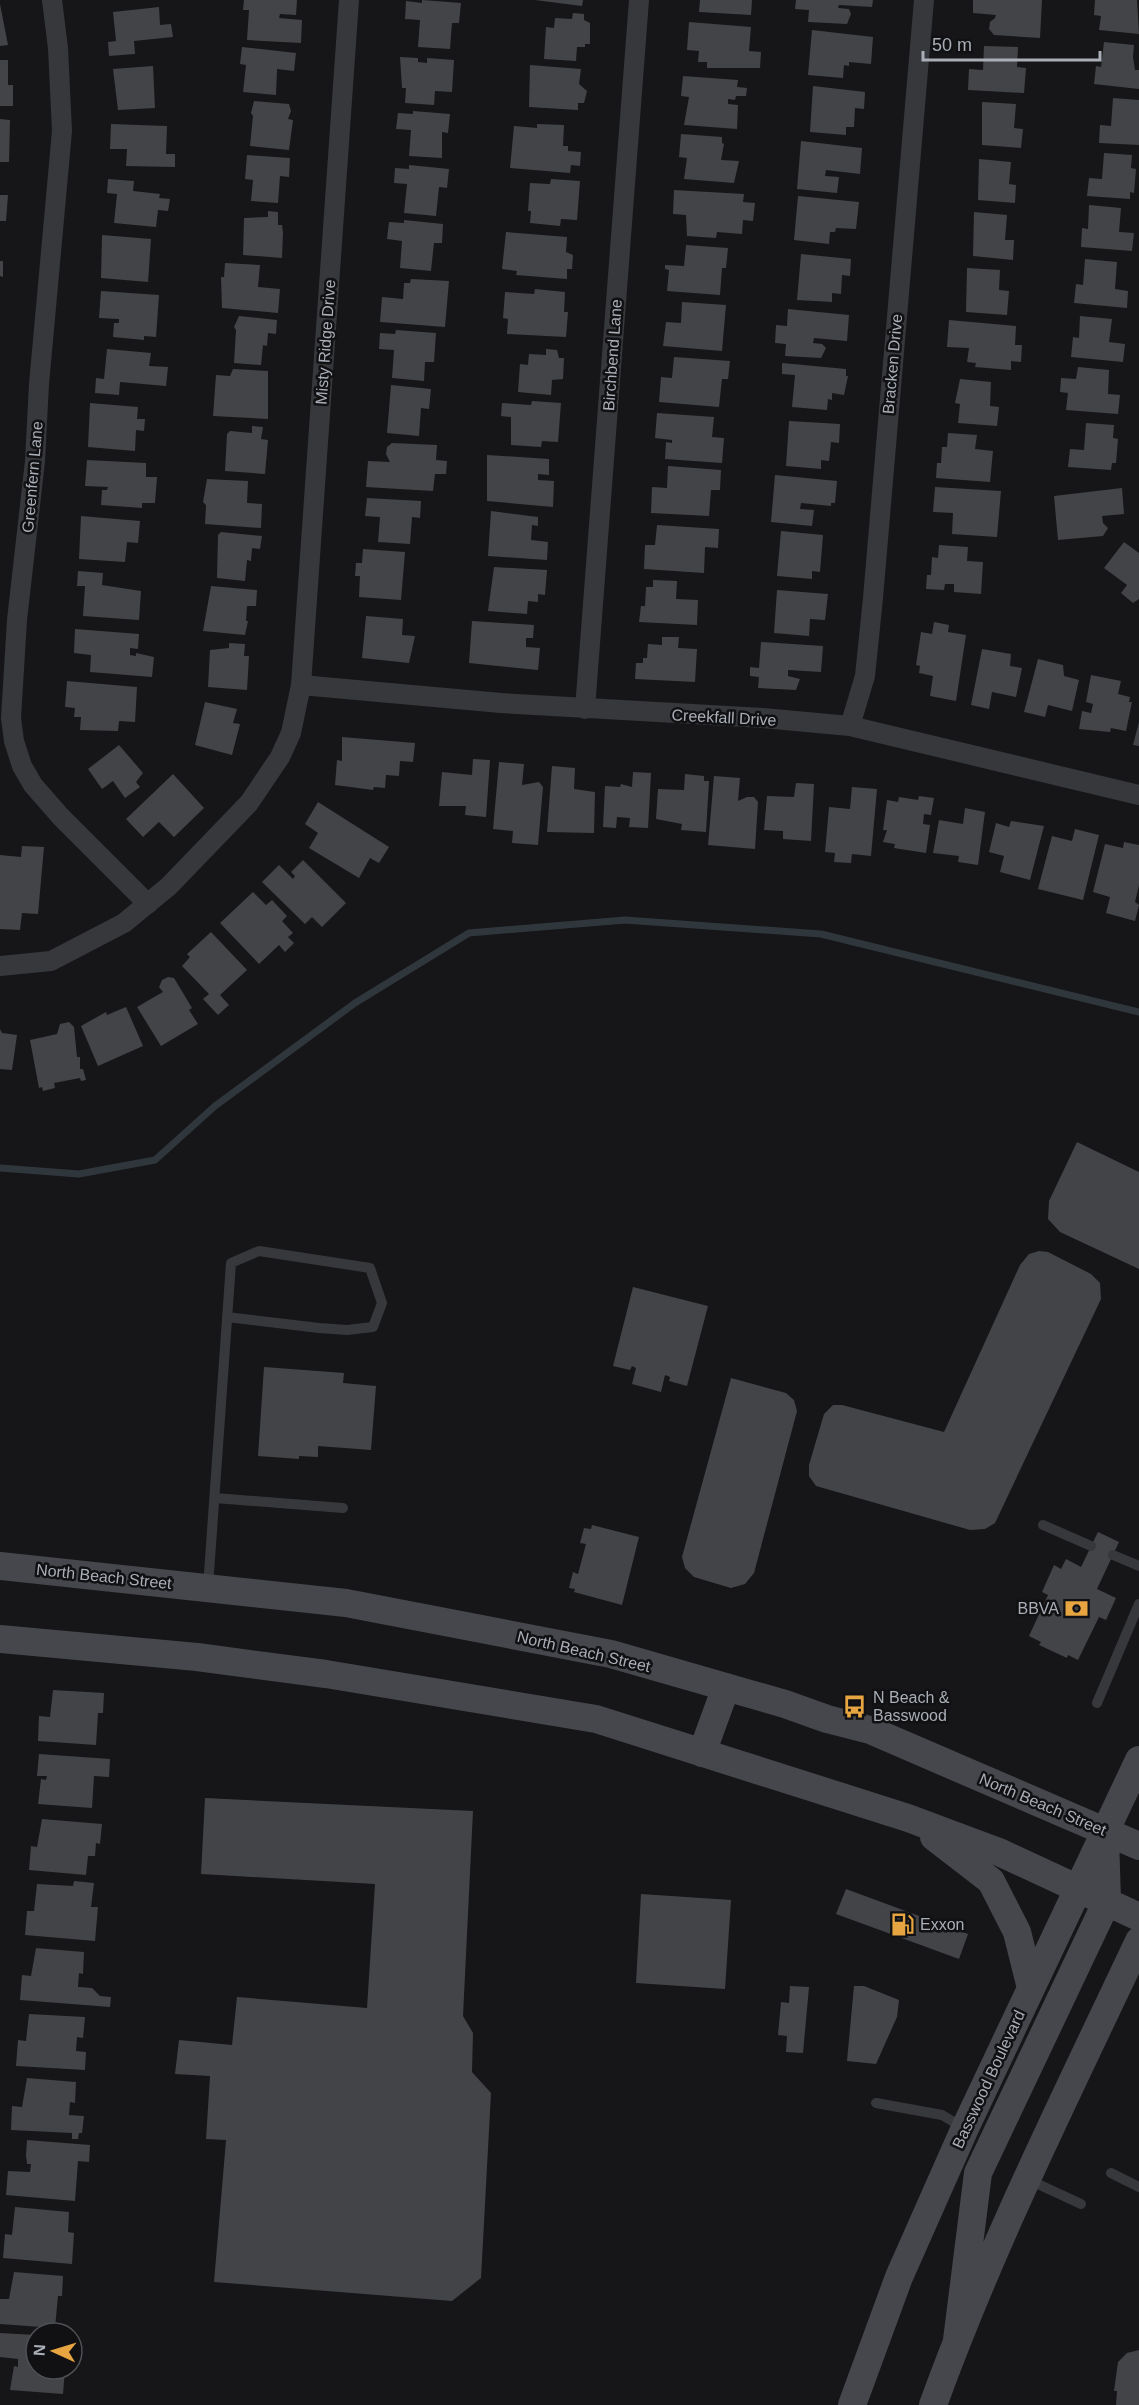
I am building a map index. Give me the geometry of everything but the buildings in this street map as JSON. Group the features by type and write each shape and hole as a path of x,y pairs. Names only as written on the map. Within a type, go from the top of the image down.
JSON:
{"main road":[{"name":"North Beach Street","path":"0,1566 346,1603 611,1654 870,1730 1139,1846"},
{"path":"0,1639 197,1657 326,1674 596,1719 908,1818 999,1852 1079,1887 1139,1917"},
{"path":"702,1754 726,1687"},
{"name":"Basswood Boulevard","path":"852,2405 899,2277 965,2128 1139,1760"},
{"path":"908,1818 992,1881 1017,1932 1031,1988"},
{"path":"957,2340 978,2173 1107,1901 1105,1831"},
{"path":"933,2405 957,2340 1026,2179 1139,1941"}],"street":[{"name":"Greenfern Lane","path":"52,0 58,48 62,131 39,384 35,462 17,620 11,718 14,741 22,766 33,785 61,817 148,904"},
{"name":"Misty Ridge Drive","path":"0,966 51,961 124,923 148,904 169,886 249,803 280,757 291,732 301,685 349,0"},
{"name":"Birchbend Lane","path":"585,709 639,0"},
{"name":"Bracken Drive","path":"850,726 865,676 873,598 924,0"},
{"name":"Creekfall Drive","path":"301,685 585,709 763,718 850,726 1139,795"}],"lane":[{"path":"207,1587 215,1498 227,1317 231,1263 259,1251 370,1268 382,1303 372,1327 347,1330 227,1317"},
{"path":"215,1498 343,1508"},
{"path":"1043,1525 1091,1546"},
{"path":"1113,1555 1139,1566"},
{"path":"1097,1703 1139,1604"},
{"path":"876,2103 942,2115 965,2128"},
{"path":"1111,2173 1139,2187"},
{"path":"1026,2179 1082,2204"}],"waterway":[{"path":"0,1168 79,1174 155,1160 215,1106 355,1003 469,933 625,920 821,934 1139,1012"}],"place":[{"name":"BBVA","path":"1077,1608"},
{"name":"N Beach & Basswood","path":"855,1706"},
{"name":"Exxon","path":"902,1924"}]}
